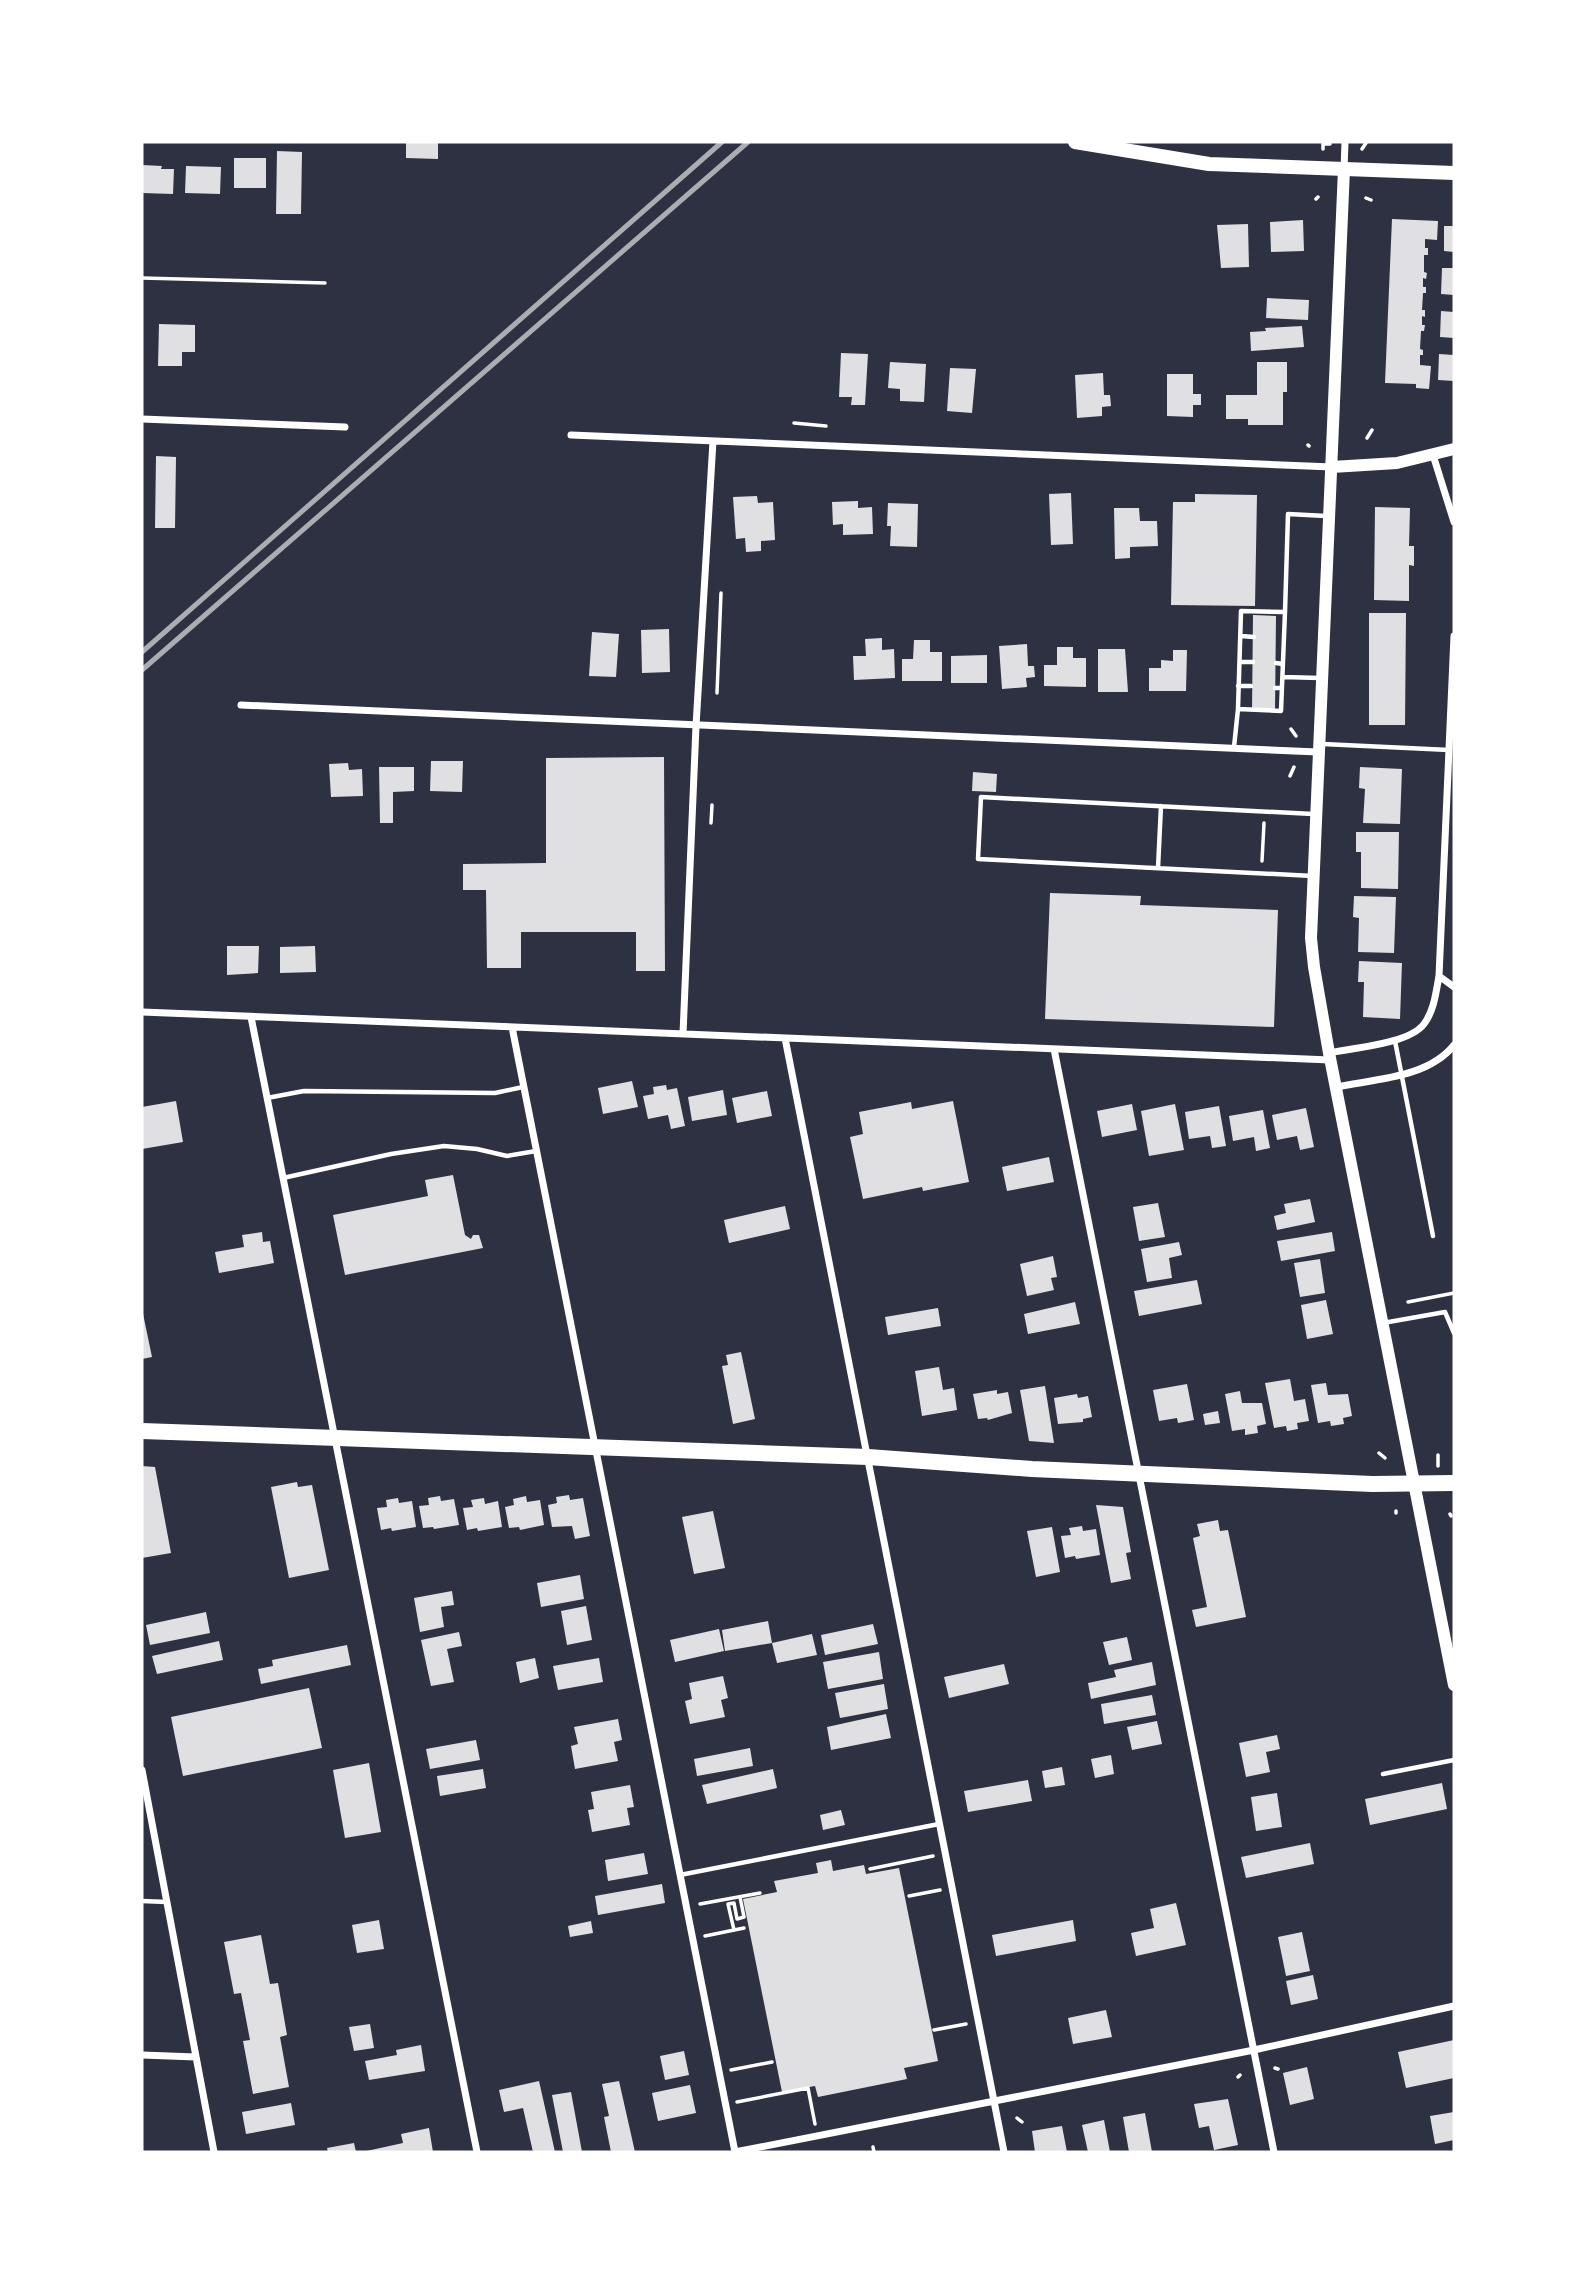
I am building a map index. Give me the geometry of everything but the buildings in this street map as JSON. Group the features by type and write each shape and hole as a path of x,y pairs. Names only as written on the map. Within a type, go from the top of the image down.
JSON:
{"main road":[{"path":"1075,142 1209,164 1454,173"},
{"path":"142,1431 867,1457 1139,1474 1372,1484 1454,1483"}],"street":[{"path":"1345,142 1318,748 1312,951 1330,1056 1454,1685"},
{"path":"142,419 345,427"},
{"path":"571,435 1332,467 1378,466 1454,449"},
{"path":"683,1034 696,726 713,441"},
{"path":"1433,454 1454,522"},
{"path":"142,1012 1054,1049 1330,1056 1413,1035 1426,1021 1439,976 1450,834 1449,750 1454,636"},
{"path":"241,705 696,726 1318,748"},
{"path":"1439,976 1454,987"},
{"path":"251,1017 477,2152"},
{"path":"513,1027 735,2152 1254,2050 1454,2006"},
{"path":"785,1038 1004,2152"},
{"path":"1336,1087 1432,1065 1454,1045"},
{"path":"1054,1049 1274,2152"},
{"path":"142,1770 214,2152"},
{"path":"142,2055 196,2057"}],"lane":[{"path":"1238,709 1281,711 1281,638 1288,513 1329,516"},
{"path":"1234,747 1241,611 1284,612"},
{"path":"1240,636 1254,637"},
{"path":"1240,662 1253,662"},
{"path":"1276,663 1283,664"},
{"path":"1283,677 1322,678"},
{"path":"1238,686 1251,686"},
{"path":"1275,688 1282,688"},
{"path":"1318,748 1449,750"},
{"path":"1314,876 978,859 981,797 1316,814"},
{"path":"1158,868 1161,806"},
{"path":"1394,1040 1433,1236"},
{"path":"267,1098 304,1091 495,1093 524,1087"},
{"path":"283,1178 391,1154 444,1146 477,1149 507,1156 537,1150"},
{"path":"1382,1323 1445,1312 1454,1333"},
{"path":"1383,1774 1454,1760"},
{"path":"680,1875 940,1824"},
{"path":"142,1901 167,1902"}],"path":[{"path":"1323,149 1323,144 1330,144"},
{"path":"1363,149 1366,144"},
{"path":"142,278 325,283"},
{"path":"794,423 827,426"},
{"path":"1367,438 1372,430"},
{"path":"717,693 721,593"},
{"path":"1291,729 1296,736"},
{"path":"1290,776 1294,767"},
{"path":"711,823 712,805"},
{"path":"1262,861 1264,826"},
{"path":"1408,1302 1454,1293"},
{"path":"1378,1453 1385,1458"},
{"path":"1438,1455 1438,1466"},
{"path":"870,1869 946,1854"},
{"path":"909,1896 952,1888"},
{"path":"686,1907 760,1893"},
{"path":"734,1930 729,1904 734,1903 737,1919 744,1917 740,1896"},
{"path":"724,1932 744,1928"},
{"path":"934,2030 978,2022"},
{"path":"751,2066 772,2062"},
{"path":"725,2105 808,2088 817,2136"},
{"path":"1017,2119 1022,2122"}],"railway":[{"path":"142,652 722,142"},
{"path":"142,670 748,142"}]}
